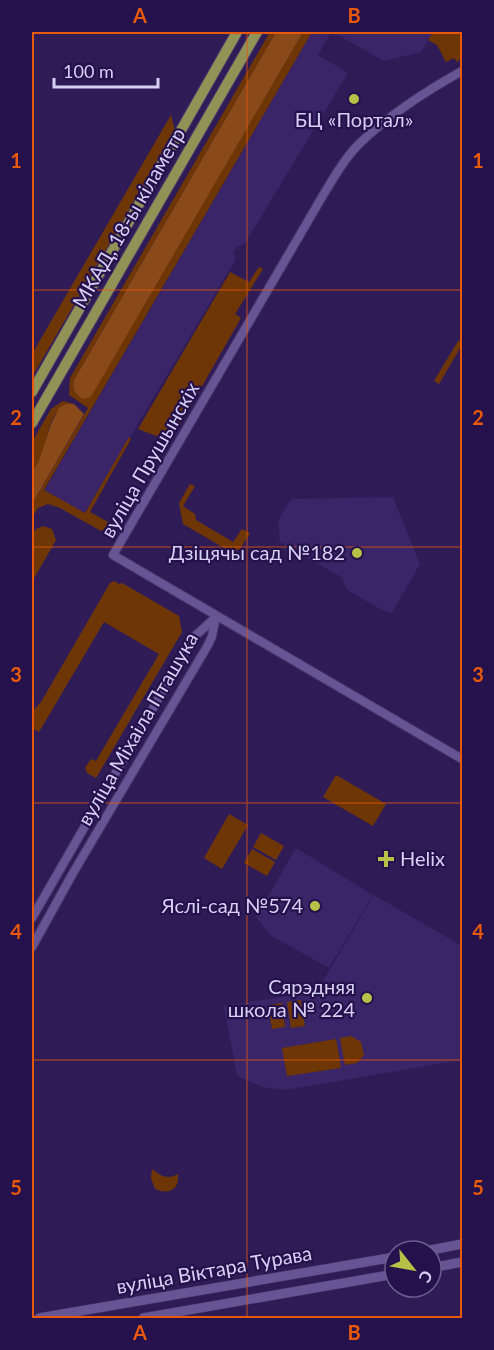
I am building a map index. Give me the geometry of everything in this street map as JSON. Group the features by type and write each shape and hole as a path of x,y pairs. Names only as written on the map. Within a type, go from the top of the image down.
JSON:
{"highway":[{"name":"МКАД, 18-ы кіламетр","path":"32,392 237,32"},
{"name":"МКАД, 18-ы кіламетр","path":"32,423 257,32"}],"main road":[{"path":"443,1248 462,1244"},
{"name":"вуліца Віктара Турава","path":"39,1318 383,1259"},
{"path":"443,1266 462,1262"},
{"name":"вуліца Віктара Турава","path":"143,1318 383,1277"}],"street":[{"name":"вуліца Прушынскіх","path":"462,71 390,117 359,144 346,159 113,555 462,759"},
{"name":"вуліца Міхаіла Пташука","path":"32,918 194,637 216,616"},
{"name":"вуліца Міхаіла Пташука","path":"32,947 72,873 208,645 216,616"}],"shaded area":[{"path":"270,32 276,32 74,380 73,387 89,398 303,32 312,32 44,490 85,513 129,437 131,439 90,512 108,522 113,522 110,527 101,531 60,508 48,504 38,508 32,518 32,504 88,408 69,395 70,378"},
{"path":"276,32 303,32 92,395 83,399 75,391 74,380"},
{"path":"312,32 433,32 421,52 384,61 338,35 330,34 318,55 348,73 245,243 237,247 233,253 236,259 85,513 44,491"},
{"path":"433,32 459,32 463,52 457,62 454,58 446,62 437,45 428,40"},
{"path":"171,115 175,131 32,377 32,354"},
{"path":"259,267 263,269 235,314 241,318 173,437 167,440 138,429 230,272 249,282"},
{"path":"462,340 462,345 439,384 434,381 458,341"},
{"path":"63,401 74,404 65,405 54,417 43,453 32,472 32,442 51,409"},
{"path":"66,404 74,404 84,414 32,504 32,472 39,461 51,424 59,408"},
{"path":"190,484 195,486 183,506 195,514 196,520 233,542 242,529 250,533 240,549 231,552 183,524 179,503"},
{"name":"Дзіцячы сад №182","path":"393,497 420,564 392,613 382,610 347,590 341,577 280,542 278,521 291,499"},
{"path":"43,526 52,529 56,540 32,582 32,535 36,529"},
{"path":"114,581 122,583 179,616 182,632 96,778 87,773 85,768 91,759 96,761 159,654 104,622 39,732 32,728 32,712 41,702 110,583"},
{"path":"336,775 386,804 373,826 323,797"},
{"path":"229,814 248,825 222,869 204,858"},
{"path":"261,833 284,846 276,860 253,847"},
{"name":"Яслі-сад №574","path":"296,848 373,895 329,968 270,935 256,917"},
{"path":"252,849 275,862 267,876 244,863"},
{"name":"Сярэдняя школа № 224","path":"374,895 462,946 462,1060 285,1090 262,1087 237,1076 224,1006 317,991"},
{"path":"301,1000 305,1026 291,1028 287,1002"},
{"path":"282,1003 285,1027 272,1029 268,1005"},
{"path":"351,1036 361,1042 364,1055 357,1063 345,1065 340,1038"},
{"path":"336,1039 341,1068 287,1076 282,1048"},
{"path":"152,1169 164,1176 171,1177 178,1174 175,1187 169,1191 155,1189 151,1178"}],"place":[{"name":"БЦ «Портал»","path":"354,99"},
{"name":"Дзіцячы сад №182","path":"357,553"},
{"name":"Helix","path":"386,859"},
{"name":"Яслі-сад №574","path":"315,906"},
{"name":"Сярэдняя школа № 224","path":"367,998"}]}
